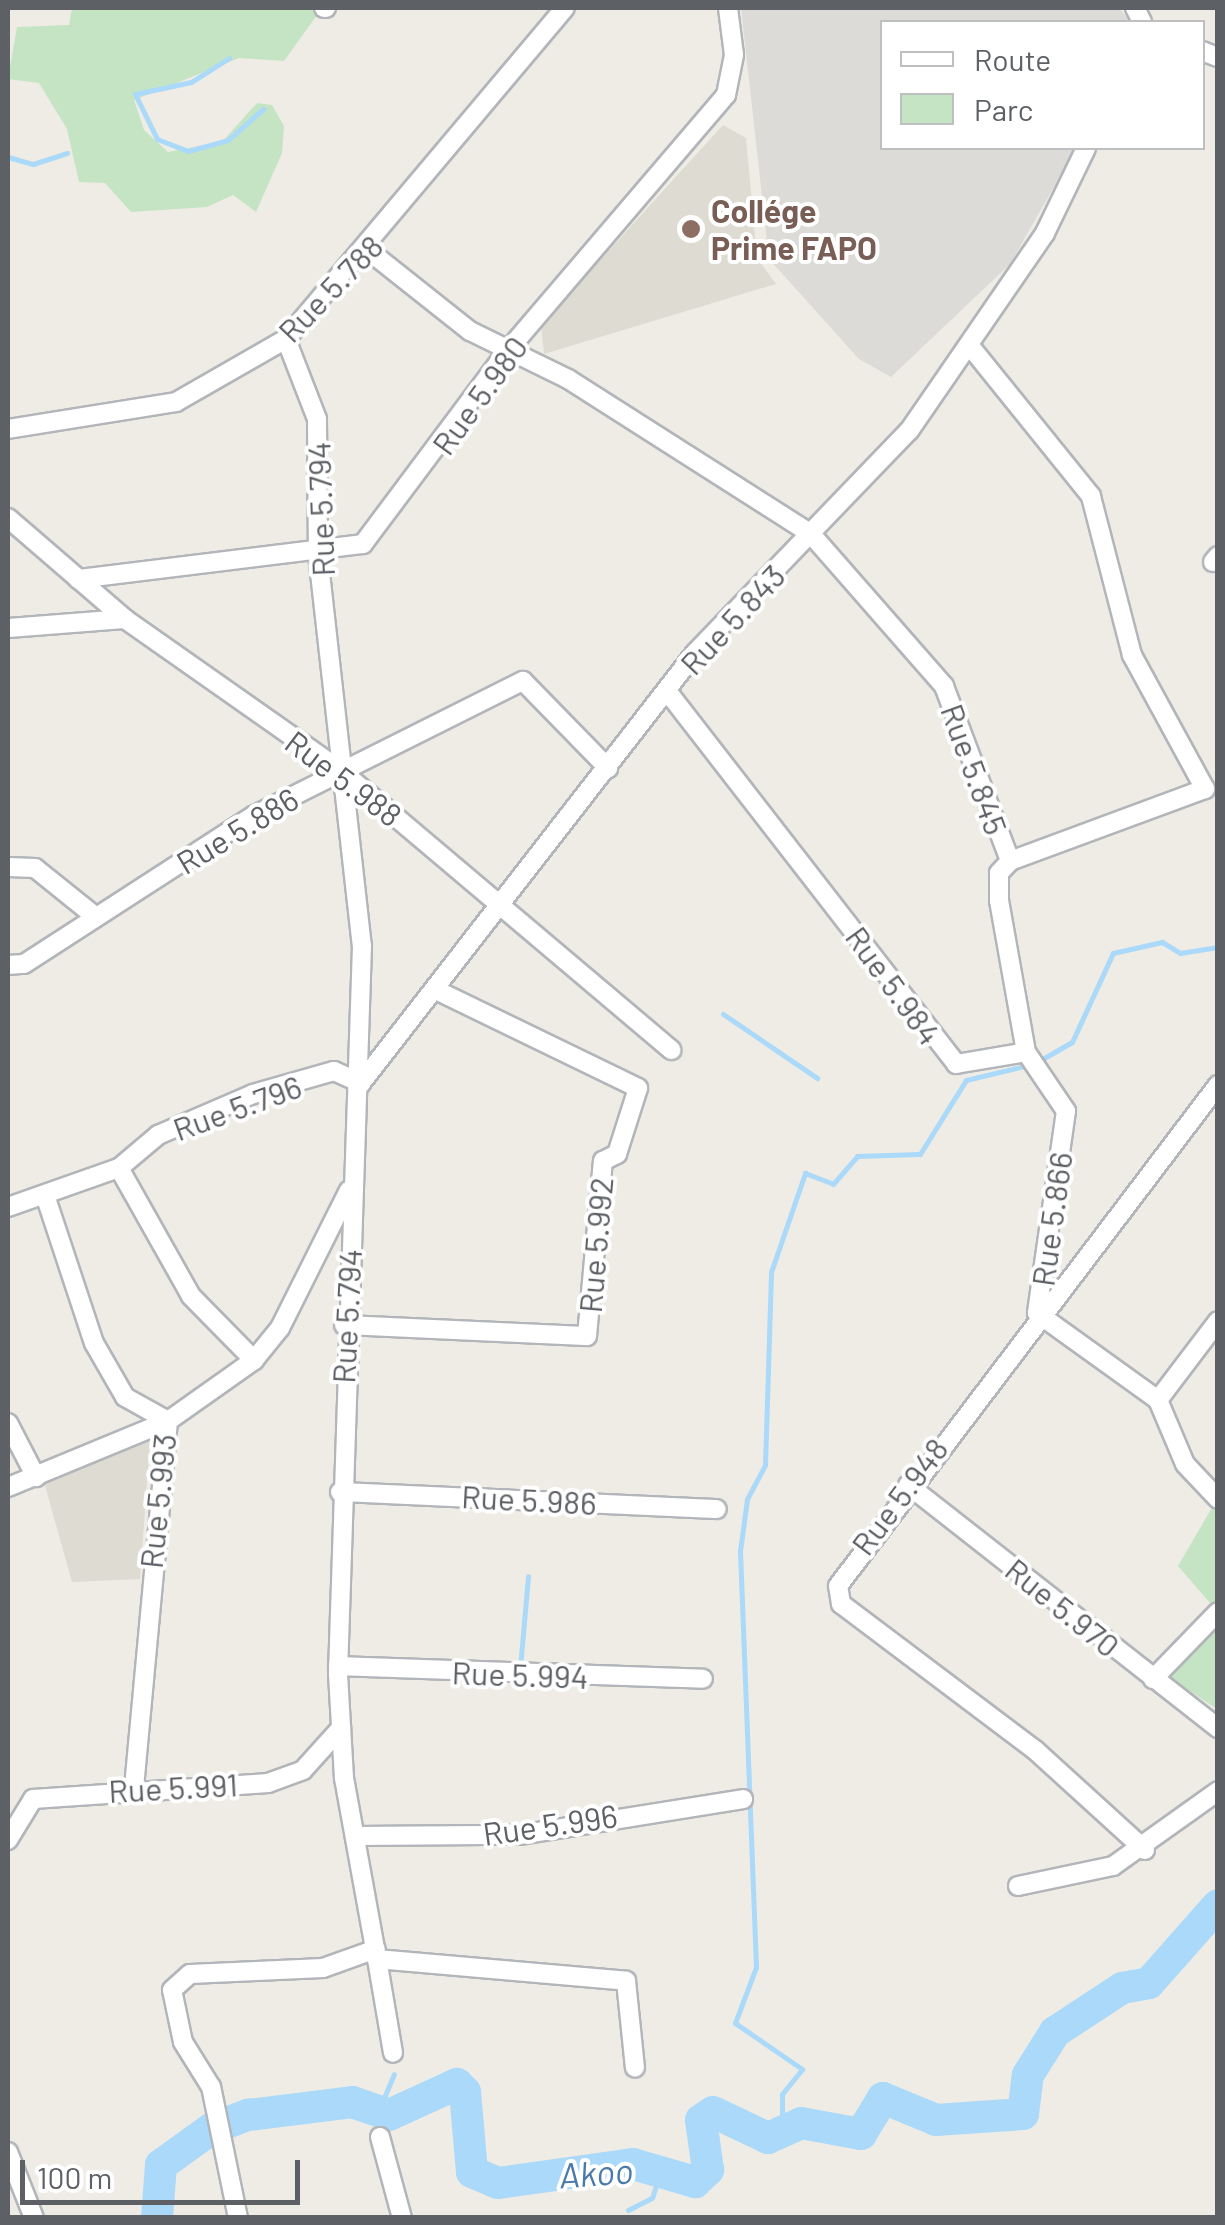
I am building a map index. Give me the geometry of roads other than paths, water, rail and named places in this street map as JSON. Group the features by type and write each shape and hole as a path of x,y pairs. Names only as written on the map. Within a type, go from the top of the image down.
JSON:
{"street":[{"name":"Rue 5.788","path":"8,429 176,402 286,339 369,251 565,8"},
{"name":"Rue 5.980","path":"78,579 351,551 380,528 509,349 726,95 734,56 728,8"},
{"name":"Rue 5.843","path":"362,1083 508,906 667,690 909,431 1044,232 1085,150"},
{"name":"Rue 5.845","path":"369,251 470,332 509,349 812,534 944,686 1010,861 1205,790 1132,655 1091,496 970,346"},
{"name":"Rue 5.794","path":"286,339 317,419 318,555 340,770 359,882 362,1083 344,1325 338,1666 341,1728 376,1954"},
{"name":"Rue 5.988","path":"8,518 124,620 340,770 508,906 672,1050"},
{"path":"8,628 124,620"},
{"name":"Rue 5.886","path":"8,965 24,964 340,770 529,680 608,768"},
{"name":"Rue 5.984","path":"667,690 945,1056 968,1066 1026,1052"},
{"path":"1010,861 999,873 999,901 1026,1052"},
{"path":"8,868 35,868 96,917"},
{"name":"Rue 5.992","path":"344,1325 587,1336 603,1161 616,1154 638,1088 436,990"},
{"name":"Rue 5.866","path":"1026,1052 1066,1111 1037,1313 1158,1400"},
{"name":"Rue 5.796","path":"8,1207 119,1168 158,1134 253,1094 334,1071 362,1083"},
{"name":"Rue 5.948","path":"1146,1850 1035,1750 841,1604 845,1566 1037,1313 1210,1110 1218,1086"},
{"path":"119,1168 191,1296 254,1360"},
{"path":"8,1487 168,1421 254,1360 288,1313 353,1181"},
{"name":"Rue 5.993","path":"44,1194 94,1342 124,1397 168,1421 134,1788"},
{"path":"1218,1322 1158,1400 1185,1464 1218,1499"},
{"path":"8,1422 36,1477"},
{"name":"Rue 5.970","path":"908,1485 1218,1728"},
{"name":"Rue 5.986","path":"340,1492 718,1509"},
{"path":"1152,1679 1218,1612"},
{"name":"Rue 5.994","path":"338,1666 702,1678"},
{"name":"Rue 5.991","path":"8,1840 33,1799 134,1788 268,1783 304,1770 341,1728"},
{"path":"1018,1886 1071,1882 1146,1850 1218,1791"},
{"name":"Rue 5.996","path":"356,1836 520,1836 743,1799"},
{"path":"376,1954 393,2053"},
{"path":"238,2218 219,2138 218,2110 183,2042 172,1990 178,1978 323,1968 376,1954 626,1981 634,2068"},
{"path":"380,2137 402,2218"},
{"path":"8,2152 34,2218"}],"waterway":[{"path":"229,58 191,82 135,94 157,139 188,151 228,140 263,109"},
{"path":"8,157 33,164 67,153"},
{"path":"1039,1061 1072,1042 1113,953 1162,942 1180,953 1218,947"},
{"path":"723,1014 817,1078"},
{"path":"782,2128 782,2094 802,2069 735,2023 756,1967 740,1551 747,1499 765,1465 771,1272 805,1173 833,1184 857,1156 920,1154 966,1080 1029,1065"},
{"path":"520,1668 528,1576"},
{"name":"Akoo","path":"157,2218 161,2165 211,2129 248,2115 352,2102 389,2115 457,2084 465,2092 472,2172 498,2183 633,2164 695,2182 708,2170 701,2120 713,2112 768,2138 801,2123 861,2134 883,2098 936,2120 1023,2114 1028,2075 1055,2032 1122,1988 1149,1983 1218,1905"},
{"path":"378,2112 394,2074"},
{"path":"628,2210 652,2198 659,2176"}],"place":[{"name":"Collége Prime FAPO","path":"691,229"}]}
